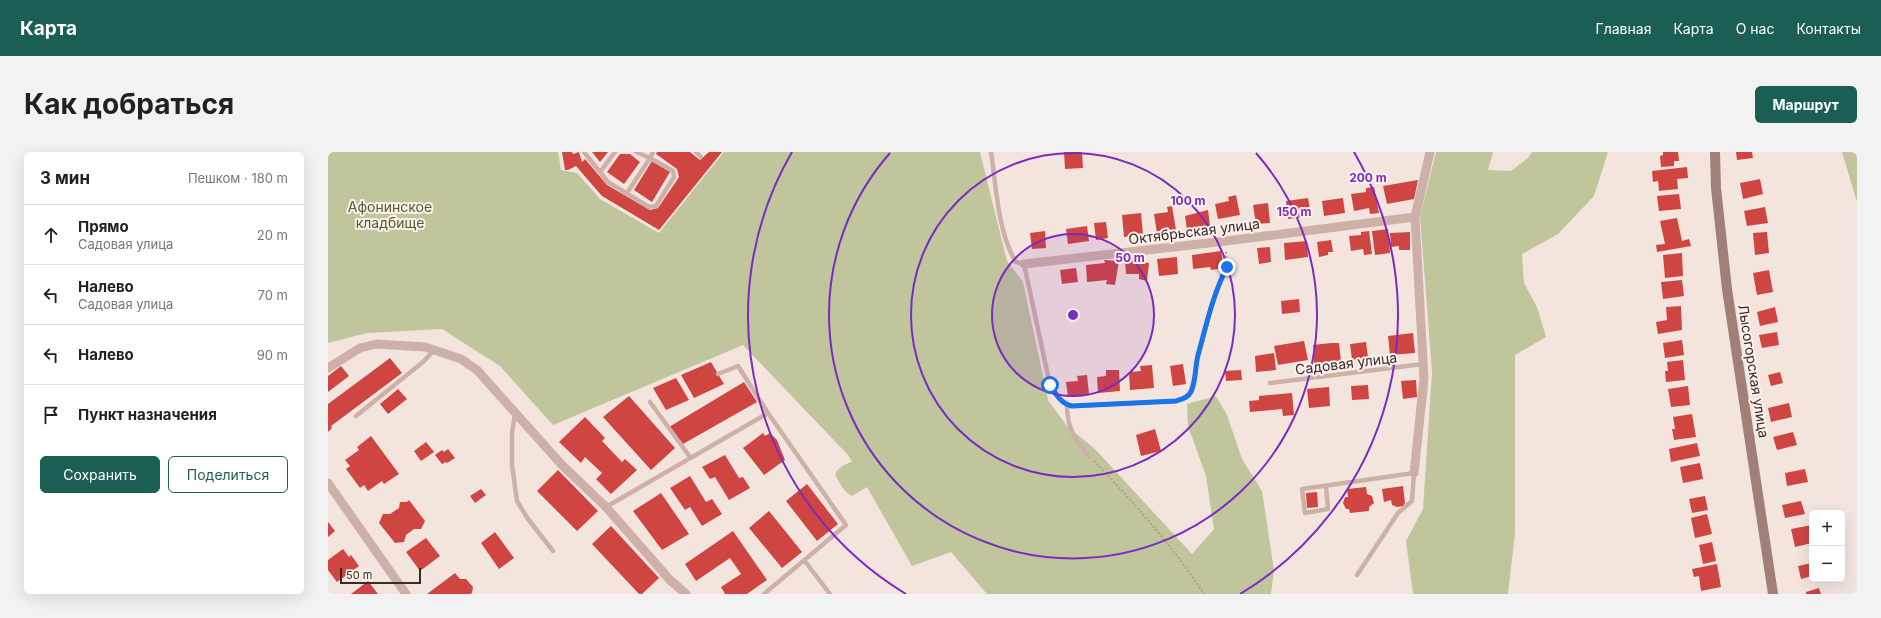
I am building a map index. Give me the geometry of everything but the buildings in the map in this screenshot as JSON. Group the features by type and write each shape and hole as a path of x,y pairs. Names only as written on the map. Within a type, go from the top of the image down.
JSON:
{"street":[{"path":"1414,473 1424,379 1415,217 1430,152"},
{"name":"Лысогорская улица","path":"1715,152 1716,188 1727,290 1774,594"},
{"name":"Октябрьская улица","path":"1024,264 1226,242 1415,217"},
{"path":"328,368 360,348 376,344 425,347 461,359 477,370 562,465 606,507 670,580 686,594"},
{"path":"328,483 406,594"}],"lane":[{"path":"584,152 608,182 650,207 656,206 674,177 673,171 636,152"},
{"path":"600,172 615,152"},
{"path":"627,193 653,152"},
{"path":"696,152 701,157"},
{"path":"991,152 1003,232 1008,250 1016,262 1024,264 1050,385 1057,397 1067,405 1176,401 1185,398 1191,393 1196,372"},
{"path":"356,416 423,362 434,350"},
{"name":"Садовая улица","path":"1270,383 1424,364"},
{"path":"718,374 738,366 768,413 846,524 764,594"},
{"path":"650,402 690,457"},
{"path":"1067,405 1067,420 1075,440 1089,457"},
{"path":"516,413 512,433 512,465 517,501 528,519 553,551"},
{"path":"606,507 768,413"},
{"path":"1326,486 1328,509 1305,513 1302,489 1414,473 1412,501 1398,513 1357,575"},
{"path":"804,560 830,594"}],"path":[{"path":"1196,372 1198,357 1220,281 1227,267 1226,242"},
{"path":"1089,457 1154,525 1189,571 1204,594"}],"green space":[{"name":"Афонинское кладбище","path":"328,152 558,152 561,170 577,173 600,199 659,233 724,152 980,152 1007,261 1023,282 1048,400 1067,426 1095,449 1192,554 1214,529 1206,476 1188,426 1187,404 1216,396 1227,415 1242,459 1262,491 1274,570 1271,594 987,594 951,552 912,566 867,487 852,496 844,490 840,484 835,474 842,466 852,462 848,455 743,345 553,425 500,366 442,329 367,333 328,343"},
{"path":"1436,152 1493,152 1488,170 1511,171 1528,158 1532,152 1608,152 1594,196 1558,234 1522,254 1524,283 1537,307 1546,337 1515,355 1515,533 1508,594 1413,594 1406,541 1423,509 1432,372 1420,216"},
{"path":"1842,152 1857,152 1857,202"}],"route":[{"path":"1050,385 1057,397 1067,405 1072,406 1176,401 1185,398 1191,393 1198,357 1220,281 1227,267"}]}
